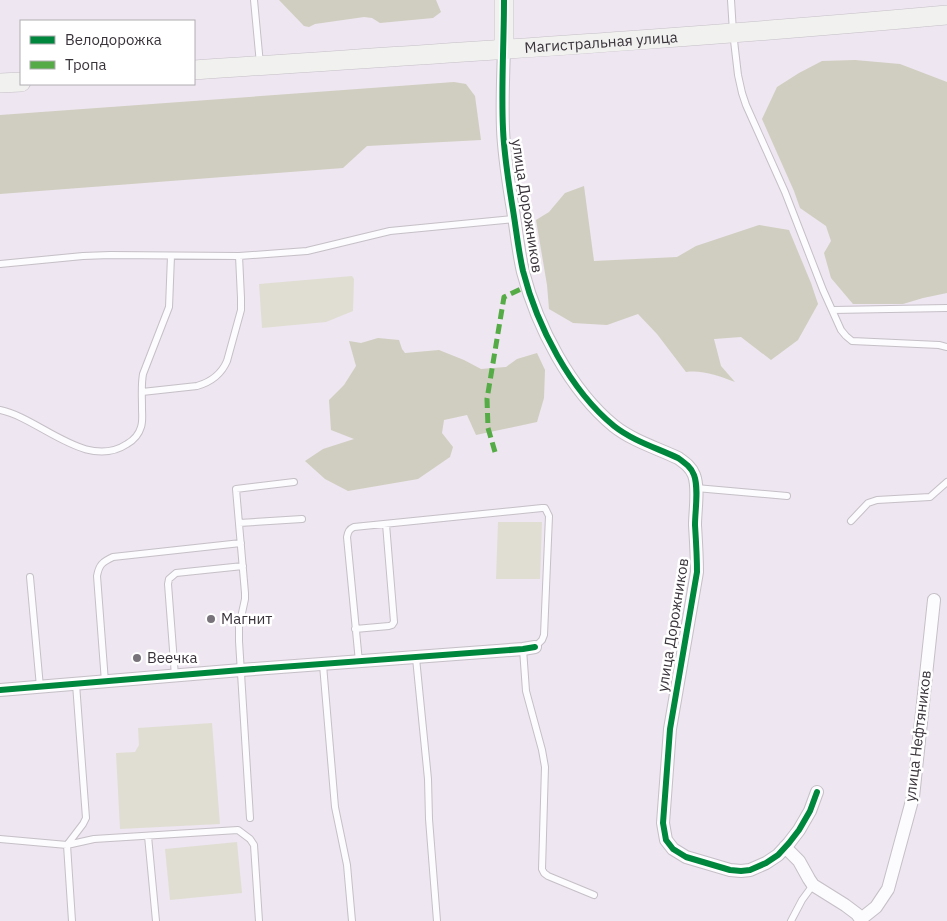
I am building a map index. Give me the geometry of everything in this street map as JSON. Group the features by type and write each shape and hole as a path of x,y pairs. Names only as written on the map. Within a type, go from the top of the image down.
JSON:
{"main road":[{"path":"504,0 504,50"},
{"name":"Магистральная улица","path":"195,70 504,50 947,14"},
{"path":"0,83 20,82"}],"street":[{"name":"улица Дорожников","path":"504,50 503,136 520,259 533,302 550,342 581,392 615,427 638,440 678,458 691,469 694,476 696,488 697,572 670,729 663,823 666,840 673,849 686,857 741,872 750,870 778,855 785,847 803,824 817,792"},
{"name":"улица Нефтяников","path":"861,920 876,907 888,889 913,797 934,600"},
{"path":"0,690 529,648"},
{"path":"785,847 799,861 813,885 846,905 861,920"}],"lane":[{"path":"254,0 260,66"},
{"path":"731,0 738,75 744,99 785,192 823,290 841,330 852,341 947,347"},
{"path":"0,264 83,256 239,256 307,251 390,231 514,219"},
{"path":"0,410 10,412 69,443 92,451 104,452 114,450 132,441 141,428 142,383 146,367 169,306 171,256"},
{"path":"142,392 197,386 215,378 224,369 241,310 239,256"},
{"path":"833,310 947,308"},
{"path":"250,818 238,627 245,599 236,489 294,482"},
{"path":"851,521 868,503 877,500 930,497 947,482"},
{"path":"696,488 787,496"},
{"path":"359,662 347,537 350,529 354,527 546,508 549,516 544,635 542,640 529,648 526,690 545,767 542,869 548,876 594,895"},
{"path":"239,523 302,519"},
{"path":"355,629 389,626 394,622 386,524"},
{"path":"106,682 97,576 98,568 104,561 112,557 241,543"},
{"path":"175,676 168,584 170,580 176,574 243,566"},
{"path":"30,577 40,686"},
{"path":"416,658 428,779 429,819 437,921"},
{"path":"323,664 335,807 347,865 352,921"},
{"path":"72,921 68,845 86,818 76,684"},
{"path":"0,839 68,845 94,839 238,830 245,834 254,845 259,921"},
{"path":"148,836 156,921"},
{"path":"791,921 802,900 813,885"}],"shaded area":[{"path":"279,0 436,0 441,12 433,18 380,23 372,18 364,17 315,24 309,27 304,26"},
{"path":"855,60 900,64 947,82 947,293 903,304 853,304 831,278 824,253 831,241 826,226 800,208 762,119 777,87 799,73 822,61"},
{"path":"454,82 466,84 475,96 481,140 367,146 343,168 0,194 0,115"},
{"path":"584,186 594,261 677,257 696,246 759,225 789,230 818,304 798,340 771,360 741,337 714,339 721,366 735,382 705,373 686,372 657,334 638,314 607,325 573,323 549,309 536,220 549,212 565,193"},
{"path":"352,276 354,279 353,311 326,322 262,328 259,284"},
{"path":"378,338 399,340 405,353 439,350 481,369 506,367 517,359 537,353 545,370 544,398 537,422 476,435 467,415 444,420 442,433 453,447 450,457 418,479 348,491 325,479 305,461 323,449 354,439 331,430 329,400 344,385 356,366 349,341 361,343"},
{"path":"498,522 542,522 540,579 496,579"},
{"path":"212,723 220,824 120,829 116,753 135,752 139,745 138,728"},
{"path":"237,842 242,893 170,900 165,849"}],"marked path":[{"path":"495,452 488,428 487,399 504,297 527,286"}],"cycle path":[{"path":"504,0 502,97 505,157 521,263 537,313 557,356 583,394 598,411 614,426 629,436 678,458 693,472 695,480 697,493 695,525 697,572 670,729 663,823 666,840 673,849 686,857 730,870 750,870 778,855 789,843 810,811 817,792"},
{"path":"0,690 535,647"}],"place":[{"name":"Магнит","path":"211,619"},
{"name":"Веечка","path":"137,658"}]}
